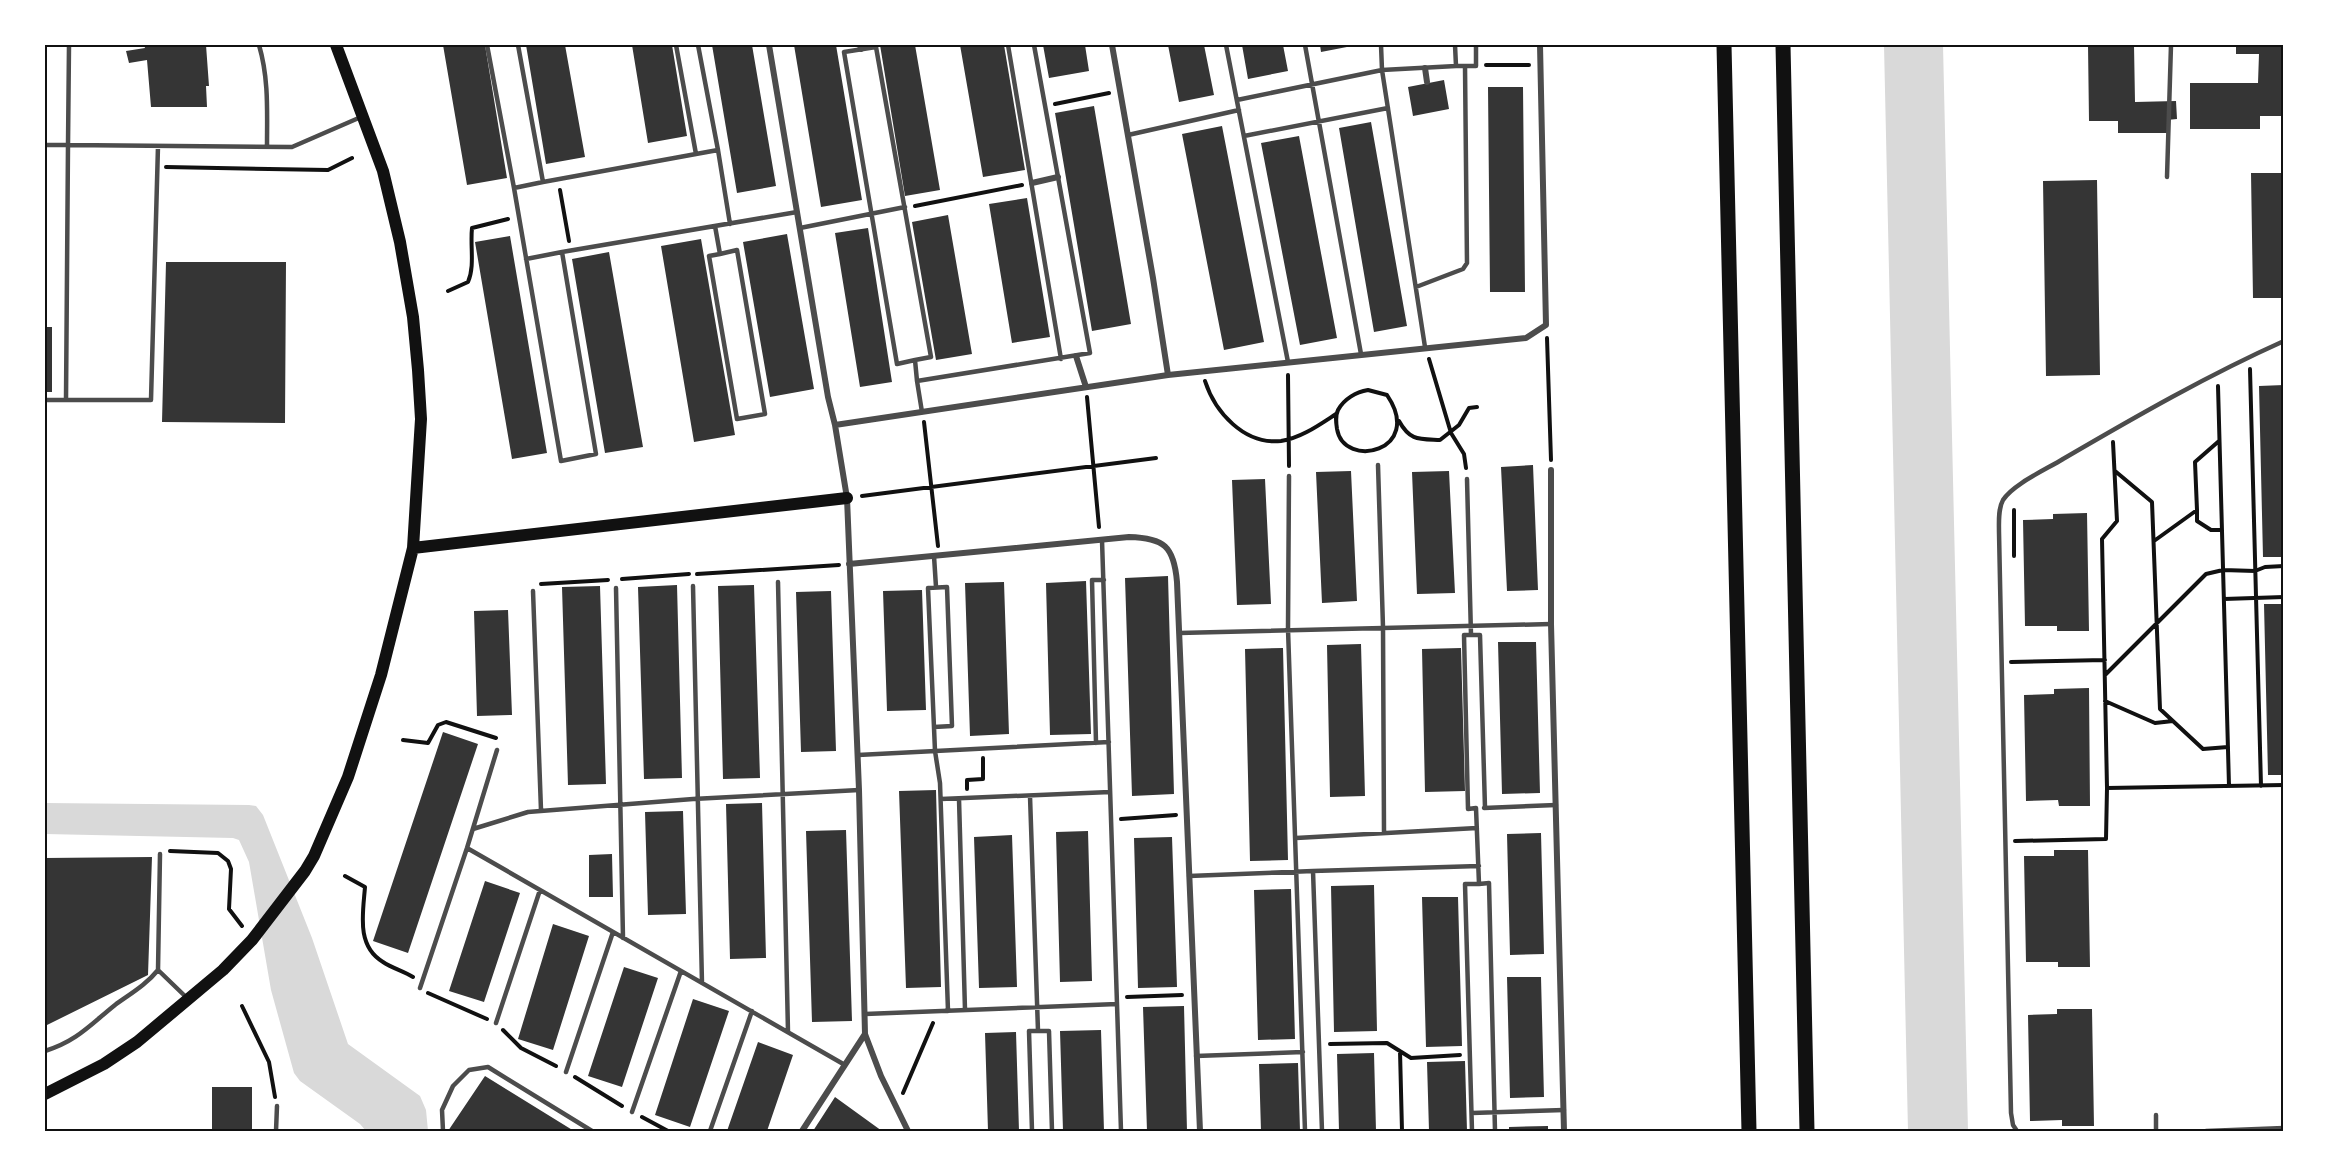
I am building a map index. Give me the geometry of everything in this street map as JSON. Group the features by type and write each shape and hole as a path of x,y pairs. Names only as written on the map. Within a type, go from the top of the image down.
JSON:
{"main road":[{"path":"45,1094 104,1064 137,1042 223,970 252,940 304,871 327,826 381,675 413,548 421,419 414,327 400,242 383,171 336,45"},
{"path":"1724,45 1749,1131"},
{"path":"1782,45 1807,1131"},
{"path":"413,548 847,498"}],"street":[{"path":"769,45 847,498 858,755 865,1034 881,1076 908,1131"},
{"path":"1112,45 1168,375"},
{"path":"835,425 1168,375 1526,338 1546,325 1540,45"},
{"path":"1425,68 1427,82"},
{"path":"1032,183 1058,177"},
{"path":"1076,356 1086,387"},
{"path":"1551,471 1551,624 1564,1131"},
{"path":"849,564 1129,537 1154,539 1169,548 1175,562 1179,633 1200,1131"},
{"path":"802,1131 865,1034"}],"lane":[{"path":"66,400 69,45"},
{"path":"259,45 268,86 267,147"},
{"path":"487,45 561,461 596,454 562,252"},
{"path":"518,45 543,182"},
{"path":"676,45 696,154"},
{"path":"698,45 730,224"},
{"path":"1008,45 1061,359"},
{"path":"918,381 1090,353 1034,45"},
{"path":"1226,45 1288,362"},
{"path":"1305,45 1361,354"},
{"path":"1381,45 1382,70 1425,347"},
{"path":"1455,45 1456,66"},
{"path":"1237,100 1382,70 1476,66 1476,45"},
{"path":"2167,177 2171,45"},
{"path":"876,46 931,357 897,364 844,52 861,47 876,46"},
{"path":"1416,287 1463,269 1467,263 1466,66"},
{"path":"1244,136 1388,108"},
{"path":"1128,135 1239,110"},
{"path":"45,145 292,147 363,116"},
{"path":"45,400 151,400 158,146"},
{"path":"514,188 718,150"},
{"path":"800,228 905,207"},
{"path":"526,259 797,212"},
{"path":"715,226 720,254"},
{"path":"737,250 765,414 737,419 709,256 720,254 737,250"},
{"path":"2018,1131 2013,1125 2011,1113 1998,532 2003,501 2026,482 2113,430 2215,374 2284,341"},
{"path":"915,360 922,412"},
{"path":"1378,465 1383,627 1384,833"},
{"path":"1289,476 1288,629 1305,1131"},
{"path":"1467,479 1471,635"},
{"path":"1101,540 1121,1131"},
{"path":"936,556 936,587"},
{"path":"1096,743 1092,580 1104,580"},
{"path":"778,582 788,1032"},
{"path":"693,586 702,983"},
{"path":"934,727 952,726 947,587 928,588 934,751 941,799 948,1011"},
{"path":"616,588 623,938"},
{"path":"533,591 541,810"},
{"path":"1179,633 1551,624"},
{"path":"1485,807 1480,635 1464,635 1468,809 1556,805"},
{"path":"858,755 1109,742"},
{"path":"420,988 497,750"},
{"path":"473,829 541,810 698,798 859,790"},
{"path":"941,799 1110,792"},
{"path":"1030,796 1038,1031"},
{"path":"958,799 965,1010"},
{"path":"1476,808 1479,884"},
{"path":"1296,838 1477,828"},
{"path":"467,848 845,1065"},
{"path":"45,1051 60,1047 86,1031 105,1013 148,982 158,970 160,854"},
{"path":"1189,876 1479,866"},
{"path":"1313,871 1322,1131"},
{"path":"1472,1131 1466,884 1489,883 1495,1131"},
{"path":"496,1023 540,890"},
{"path":"566,1072 613,932"},
{"path":"158,970 189,1000"},
{"path":"633,1112 681,971"},
{"path":"865,1014 1117,1004"},
{"path":"710,1131 752,1011"},
{"path":"1032,1131 1029,1031 1049,1031 1052,1131"},
{"path":"1196,1056 1303,1052"},
{"path":"443,1131 442,1110 453,1086 469,1070 488,1067 592,1131"},
{"path":"276,1131 277,1106"},
{"path":"1472,1113 1564,1110"},
{"path":"2156,1115 2156,1131"},
{"path":"2206,1131 2284,1128"}],"path":[{"path":"1476,66 1540,65"},
{"path":"1046,106 1120,91"},
{"path":"158,167 328,170 352,158"},
{"path":"558,180 571,251"},
{"path":"905,207 1032,183"},
{"path":"448,291 468,282 472,273 470,246 472,228 519,217"},
{"path":"1546,325 1551,471"},
{"path":"1425,347 1451,433 1464,454 1467,479"},
{"path":"1288,362 1289,476"},
{"path":"2250,366 2261,786"},
{"path":"1202,371 1215,405 1228,420 1247,434 1271,441 1289,439 1310,431 1336,414 1344,402 1357,392 1368,390 1387,395 1395,406 1398,420 1404,431 1411,437 1420,439 1440,440 1459,425 1469,408 1477,407"},
{"path":"2215,374 2229,786"},
{"path":"1086,387 1101,540"},
{"path":"922,412 932,487 936,556"},
{"path":"1336,414 1338,433 1343,442 1361,451 1381,448 1389,443 1396,434 1398,420"},
{"path":"2005,841 2106,839 2102,539 2117,521 2113,430"},
{"path":"2219,441 2195,462 2197,521 2211,530 2222,530"},
{"path":"847,498 1156,458"},
{"path":"2115,470 2152,502 2160,709 2203,749 2228,747"},
{"path":"2154,541 2197,510"},
{"path":"2105,675 2206,573 2223,570 2256,571 2265,567 2284,566"},
{"path":"2224,599 2284,597"},
{"path":"2001,662 2104,660"},
{"path":"2105,701 2155,723 2173,721"},
{"path":"403,740 428,743 438,725 446,722 498,739 497,750"},
{"path":"968,798 967,780 983,779 982,748"},
{"path":"2107,788 2284,785"},
{"path":"1111,819 1186,814"},
{"path":"160,854 169,850 218,853 228,861 231,869 229,909 242,926"},
{"path":"345,876 365,887 363,927 366,943 373,955 382,962 412,976 420,988 426,992 496,1023 521,1047 668,1131"},
{"path":"1117,997 1194,995"},
{"path":"242,1006 269,1062 277,1106"},
{"path":"897,1108 938,1011"},
{"path":"1319,1044 1387,1043 1411,1058 1470,1054"},
{"path":"1400,1051 1402,1131"}],"shaded area":[{"path":"1884,45 1943,45 1968,1131 1908,1131"},
{"path":"45,803 256,806 263,815 312,938 348,1044 420,1096 426,1110 428,1131 366,1131 360,1124 300,1081 294,1073 271,990 249,862 239,840 233,838 45,834"}],"building":[{"path":"144,45 206,45 209,86 206,86 207,107 151,107 147,60 129,63 126,51 145,48"},
{"path":"443,45 485,45 507,178 467,185"},
{"path":"526,45 565,45 585,157 546,164"},
{"path":"632,45 672,45 687,136 648,143"},
{"path":"712,45 752,45 776,186 737,193"},
{"path":"794,45 836,45 862,200 821,207"},
{"path":"880,45 915,45 940,190 905,196"},
{"path":"960,45 1004,45 1025,170 983,177"},
{"path":"1043,45 1085,45 1089,71 1049,78"},
{"path":"1168,45 1204,45 1214,95 1179,102"},
{"path":"1242,45 1283,45 1288,71 1248,79"},
{"path":"1320,45 1352,45 1352,46 1321,52"},
{"path":"2088,45 2134,45 2135,102 2176,101 2177,119 2167,120 2167,133 2118,133 2118,121 2089,121"},
{"path":"2236,45 2284,45 2284,116 2260,116 2260,129 2190,129 2190,83 2258,83 2259,54 2236,54"},
{"path":"1444,80 1449,109 1413,116 1408,87"},
{"path":"1488,87 1523,87 1525,292 1490,292"},
{"path":"1094,106 1131,324 1092,331 1055,113"},
{"path":"1371,122 1407,326 1374,332 1339,128"},
{"path":"1222,126 1264,342 1224,350 1182,134"},
{"path":"1299,136 1337,338 1300,345 1261,143"},
{"path":"2251,173 2284,173 2284,298 2253,298"},
{"path":"2097,180 2100,375 2046,376 2043,181"},
{"path":"1027,198 1050,337 1012,343 989,204"},
{"path":"948,215 972,354 936,360 912,222"},
{"path":"868,228 892,382 860,387 835,233"},
{"path":"787,234 814,389 770,397 743,242"},
{"path":"510,236 547,453 512,459 475,242"},
{"path":"701,239 735,435 694,442 661,246"},
{"path":"609,252 643,447 605,453 572,259"},
{"path":"166,262 286,262 285,423 162,422"},
{"path":"45,327 52,327 52,392 45,392"},
{"path":"2284,385 2284,557 2263,557 2259,386"},
{"path":"1533,465 1538,590 1507,591 1501,467"},
{"path":"1351,471 1357,601 1322,603 1316,472"},
{"path":"1449,471 1455,593 1417,594 1412,472"},
{"path":"1265,479 1271,604 1237,605 1232,480"},
{"path":"2087,513 2089,631 2057,631 2057,626 2025,626 2023,520 2053,519 2053,514"},
{"path":"1168,576 1174,794 1132,796 1125,578"},
{"path":"1086,581 1091,734 1050,735 1046,583"},
{"path":"1004,582 1009,734 970,736 965,583"},
{"path":"677,585 682,778 644,779 638,587"},
{"path":"754,585 760,778 723,779 718,586"},
{"path":"600,586 606,784 568,785 562,587"},
{"path":"922,590 926,710 887,711 883,591"},
{"path":"831,591 836,751 801,752 796,592"},
{"path":"2264,604 2284,604 2284,775 2268,775"},
{"path":"508,610 512,715 477,716 474,611"},
{"path":"1498,642 1536,642 1540,793 1502,794"},
{"path":"1361,644 1365,796 1330,797 1327,645"},
{"path":"1283,648 1288,860 1250,861 1245,649"},
{"path":"1461,648 1465,791 1425,792 1422,649"},
{"path":"2089,688 2090,806 2059,806 2058,800 2026,801 2024,695 2054,694 2054,689"},
{"path":"443,732 478,744 408,953 373,941"},
{"path":"936,790 941,987 906,988 899,791"},
{"path":"762,803 766,958 730,959 726,804"},
{"path":"683,811 686,914 648,915 645,812"},
{"path":"846,830 852,1021 812,1022 806,831"},
{"path":"1088,831 1092,981 1060,982 1056,832"},
{"path":"1541,833 1544,954 1510,955 1507,834"},
{"path":"1012,835 1017,987 979,988 974,837"},
{"path":"1172,837 1177,987 1138,988 1134,838"},
{"path":"2054,850 2088,850 2090,967 2058,967 2058,962 2026,962 2024,856 2054,856"},
{"path":"612,854 613,897 589,897 589,855"},
{"path":"152,857 148,975 45,1026 45,858"},
{"path":"485,881 520,893 484,1002 449,991"},
{"path":"1374,885 1377,1031 1334,1032 1331,886"},
{"path":"1291,889 1295,1039 1258,1040 1254,890"},
{"path":"1422,897 1458,897 1462,1046 1426,1047"},
{"path":"553,924 589,936 553,1050 518,1039"},
{"path":"624,967 658,978 622,1087 588,1076"},
{"path":"1507,977 1541,977 1544,1097 1510,1098"},
{"path":"693,999 729,1011 690,1127 655,1115"},
{"path":"1184,1006 1187,1131 1147,1131 1143,1007"},
{"path":"2057,1009 2092,1009 2094,1126 2062,1126 2062,1120 2030,1121 2028,1015 2057,1014"},
{"path":"1101,1030 1104,1131 1063,1131 1060,1031"},
{"path":"1016,1032 1019,1131 988,1131 985,1033"},
{"path":"758,1042 793,1055 767,1131 727,1131"},
{"path":"1374,1053 1376,1131 1339,1131 1337,1054"},
{"path":"1465,1061 1467,1131 1429,1131 1427,1062"},
{"path":"1298,1063 1300,1131 1261,1131 1259,1064"},
{"path":"485,1076 574,1131 448,1131"},
{"path":"212,1087 252,1087 252,1131 212,1131"},
{"path":"835,1097 882,1131 813,1131"},
{"path":"1548,1126 1548,1131 1509,1131 1509,1127"}]}
